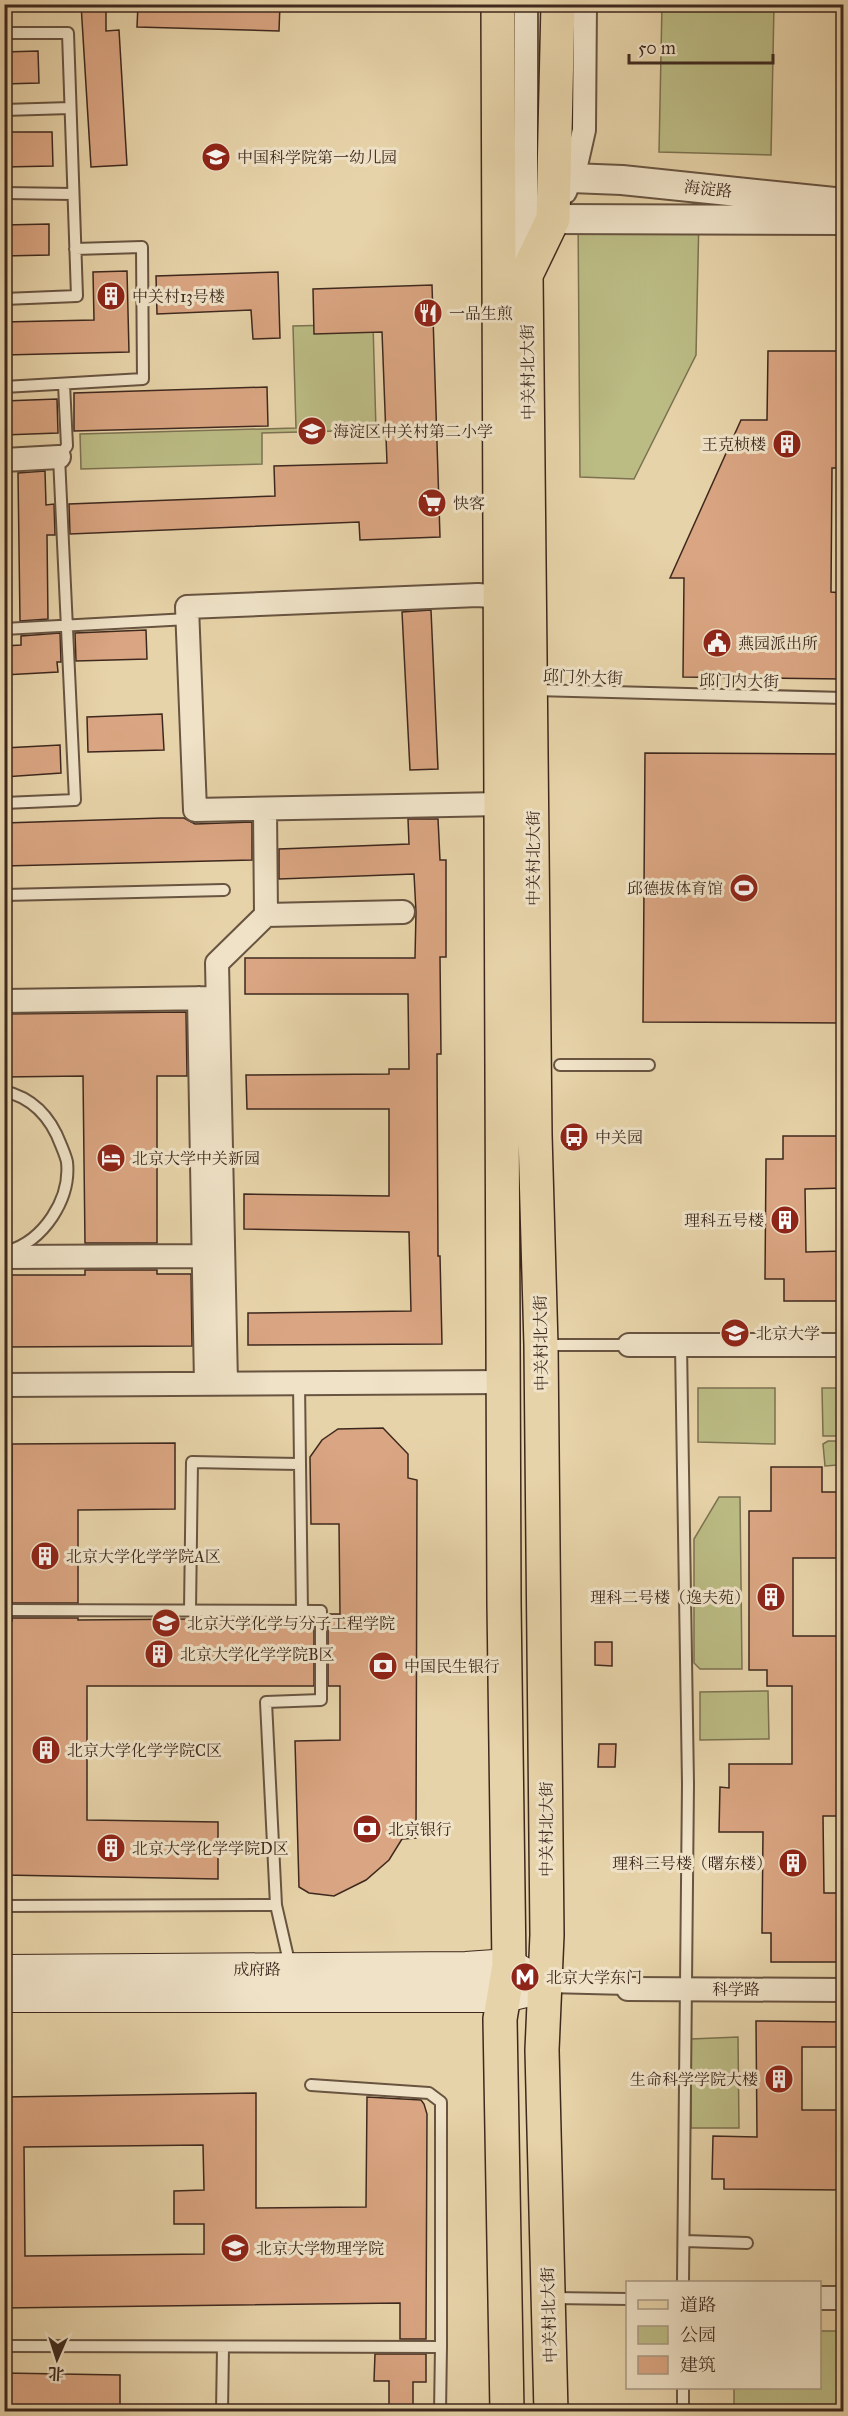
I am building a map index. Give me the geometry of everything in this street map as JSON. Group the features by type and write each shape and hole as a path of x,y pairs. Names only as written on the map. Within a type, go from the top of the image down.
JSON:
{"main road":[{"name":"中关村北大街","path":"498,4 507,1981 500,2019 507,2412"},
{"name":"中关村北大街","path":"551,2412 542,2050 547,1935 541,1345 535,1136 526,275 553,219 558,4"},
{"name":"成府路","path":"4,1971 466,1968 507,1981"},
{"path":"507,1981 545,1987"},
{"name":"成府路","path":"4,1996 507,1981"}],"street":[{"name":"中关村北大街","path":"526,4 526,275"},
{"name":"中关村北大街","path":"553,219 571,178 584,130 585,4"},
{"name":"海淀路","path":"571,178 622,180 843,203"},
{"path":"553,219 843,220"},
{"path":"4,460 59,457"},
{"path":"501,597 478,595 187,607 195,810 501,804"},
{"path":"265,809 266,915"},
{"path":"216,1383 203,1256 208,998 217,963 266,915 403,912"},
{"path":"4,1001 208,998"},
{"path":"208,998 216,1383"},
{"path":"4,1254 203,1256"},
{"path":"629,1345 843,1345"},
{"path":"4,1385 504,1382"},
{"name":"科学路","path":"628,1989 843,1990"},
{"path":"821,2298 843,2298"}],"lane":[{"path":"4,33 68,33 77,296 4,299"},
{"path":"4,110 70,108"},
{"path":"4,193 73,194"},
{"path":"4,387 143,379 141,247 75,249"},
{"path":"4,803 75,800 59,457 67,446 64,384"},
{"path":"4,629 188,619"},
{"name":"邱门外大街","path":"531,690 634,693"},
{"name":"邱门内大街","path":"634,693 843,698"},
{"path":"4,895 224,890"},
{"path":"560,1065 649,1065"},
{"path":"4,1091 37,1106 43,1112 54,1126 67,1162 64,1192 53,1216 37,1236 4,1254"},
{"path":"541,1345 629,1345"},
{"path":"681,1345 688,1784 688,1989 683,2281"},
{"path":"299,1383 302,1611"},
{"path":"190,1611 192,1462 300,1464"},
{"path":"4,1610 321,1611 321,1700 266,1702 276,1905 291,1969"},
{"path":"4,1906 276,1905"},
{"path":"545,1987 628,1989"},
{"path":"311,2085 429,2093 441,2102 440,2412"},
{"path":"685,2241 747,2243"},
{"path":"549,2298 626,2299"},
{"path":"4,2346 441,2347"},
{"path":"222,2412 223,2347"},
{"path":"683,2389 683,2412"}],"green space":[{"path":"662,5 774,5 771,155 659,152"},
{"path":"578,214 699,215 696,355 634,479 580,477"},
{"path":"373,324 376,430 262,433 262,464 81,469 80,434 296,428 293,326"},
{"path":"698,1388 775,1388 775,1444 698,1442"},
{"path":"822,1388 843,1388 843,1436 823,1436"},
{"path":"828,1441 843,1441 843,1451 838,1465 825,1466 823,1444"},
{"path":"719,1497 740,1497 742,1669 700,1669 694,1663 694,1539"},
{"path":"768,1691 769,1739 700,1740 700,1692"},
{"path":"738,2037 739,2128 691,2128 691,2039"},
{"path":"821,2331 843,2331 843,2411 734,2411 734,2389 821,2389"}],"building":[{"path":"81,4 106,4 106,31 119,30 127,165 91,167"},
{"path":"138,4 280,4 279,31 137,27"},
{"path":"38,51 39,83 4,84 4,52"},
{"path":"4,132 52,132 53,166 4,167"},
{"path":"49,224 49,255 4,256 4,225"},
{"name":"中关村13号楼","path":"127,271 129,352 4,355 4,322 94,320 93,272"},
{"path":"278,272 280,338 253,339 251,310 157,314 156,276"},
{"path":"432,285 440,537 360,540 359,522 70,534 69,504 275,496 274,466 387,463 382,332 314,334 313,289"},
{"name":"王克桢楼","path":"768,351 843,351 843,468 832,468 831,592 843,593 843,679 683,677 684,578 670,578 741,420 767,420"},
{"path":"267,387 268,426 74,431 74,393"},
{"path":"57,399 58,433 4,435 4,401"},
{"path":"45,471 46,505 54,504 55,535 47,535 48,619 20,621 18,473"},
{"path":"431,610 438,769 410,770 402,612"},
{"path":"146,630 147,659 76,661 75,633"},
{"path":"60,633 61,662 57,662 58,672 4,675 4,646 21,645 21,636"},
{"path":"162,714 164,750 88,752 87,717"},
{"path":"60,745 61,773 4,777 4,748"},
{"name":"邱德拔体育馆","path":"645,753 843,754 843,1023 643,1022"},
{"path":"184,818 195,824 252,822 252,860 4,866 4,823"},
{"path":"408,819 438,819 440,860 446,860 446,957 440,957 441,1054 437,1054 438,1256 440,1256 442,1344 248,1345 248,1313 411,1311 409,1232 244,1229 244,1194 389,1196 389,1109 247,1109 246,1075 389,1074 389,1069 409,1069 408,994 245,994 245,958 415,958 414,874 279,879 279,849 409,844"},
{"path":"186,1012 187,1076 157,1076 157,1243 85,1243 83,1076 4,1077 4,1014"},
{"name":"理科五号楼","path":"783,1136 843,1136 843,1188 805,1189 806,1252 843,1251 843,1301 784,1301 784,1279 765,1279 766,1159 783,1159"},
{"path":"85,1270 157,1270 157,1274 191,1274 192,1346 4,1347 4,1275 85,1275"},
{"path":"383,1428 408,1454 408,1478 417,1480 416,1838 402,1839 389,1860 366,1880 334,1896 309,1893 299,1887 295,1741 340,1740 340,1686 328,1686 328,1614 340,1614 339,1524 311,1524 310,1457 322,1440 338,1429"},
{"name":"北京大学化学学院A区","path":"175,1443 175,1509 78,1510 78,1603 12,1603 12,1444"},
{"path":"771,1467 822,1467 822,1492 843,1492 843,1558 793,1558 793,1636 843,1636 843,1816 823,1816 824,1893 843,1893 843,1962 771,1962 771,1933 762,1933 763,1832 719,1832 720,1787 729,1788 729,1764 792,1764 792,1686 767,1686 767,1670 749,1670 749,1511 771,1511"},
{"path":"12,1618 78,1618 78,1620 314,1618 314,1686 87,1686 87,1820 218,1822 218,1879 4,1875 4,1622 12,1621"},
{"path":"595,1642 612,1642 612,1666 595,1665"},
{"path":"599,1744 616,1744 615,1767 598,1767"},
{"name":"生命科学学院大楼","path":"756,2021 843,2022 843,2047 802,2047 802,2110 843,2110 843,2190 724,2189 724,2179 712,2179 713,2136 757,2137"},
{"path":"256,2093 256,2208 366,2207 367,2097 421,2100 427,2114 426,2339 400,2339 400,2303 4,2308 4,2097","holes":["203,2145 204,2190 174,2191 174,2224 204,2224 204,2254 25,2256 24,2147"]},
{"path":"375,2354 426,2354 426,2382 413,2382 413,2412 389,2412 389,2381 374,2381"},
{"path":"4,2373 120,2375 120,2412 4,2412"}],"place":[{"name":"中国科学院第一幼儿园","path":"216,157"},
{"name":"中关村13号楼","path":"111,296"},
{"name":"一品生煎","path":"428,313"},
{"name":"海淀区中关村第二小学","path":"312,431"},
{"name":"王克桢楼","path":"787,444"},
{"name":"快客","path":"432,503"},
{"name":"燕园派出所","path":"717,643"},
{"name":"邱德拔体育馆","path":"744,888"},
{"name":"中关园","path":"574,1137"},
{"name":"北京大学中关新园","path":"111,1158"},
{"name":"理科五号楼","path":"785,1220"},
{"name":"北京大学","path":"735,1333"},
{"name":"北京大学化学学院A区","path":"45,1556"},
{"name":"理科二号楼（逸夫苑）","path":"771,1597"},
{"name":"北京大学化学与分子工程学院","path":"166,1623"},
{"name":"北京大学化学学院B区","path":"159,1654"},
{"name":"中国民生银行","path":"383,1666"},
{"name":"北京大学化学学院C区","path":"46,1750"},
{"name":"北京银行","path":"367,1829"},
{"name":"北京大学化学学院D区","path":"111,1848"},
{"name":"理科三号楼（曙东楼）","path":"793,1863"},
{"name":"北京大学东门","path":"525,1977"},
{"name":"生命科学学院大楼","path":"779,2079"},
{"name":"北京大学物理学院","path":"235,2248"}]}
